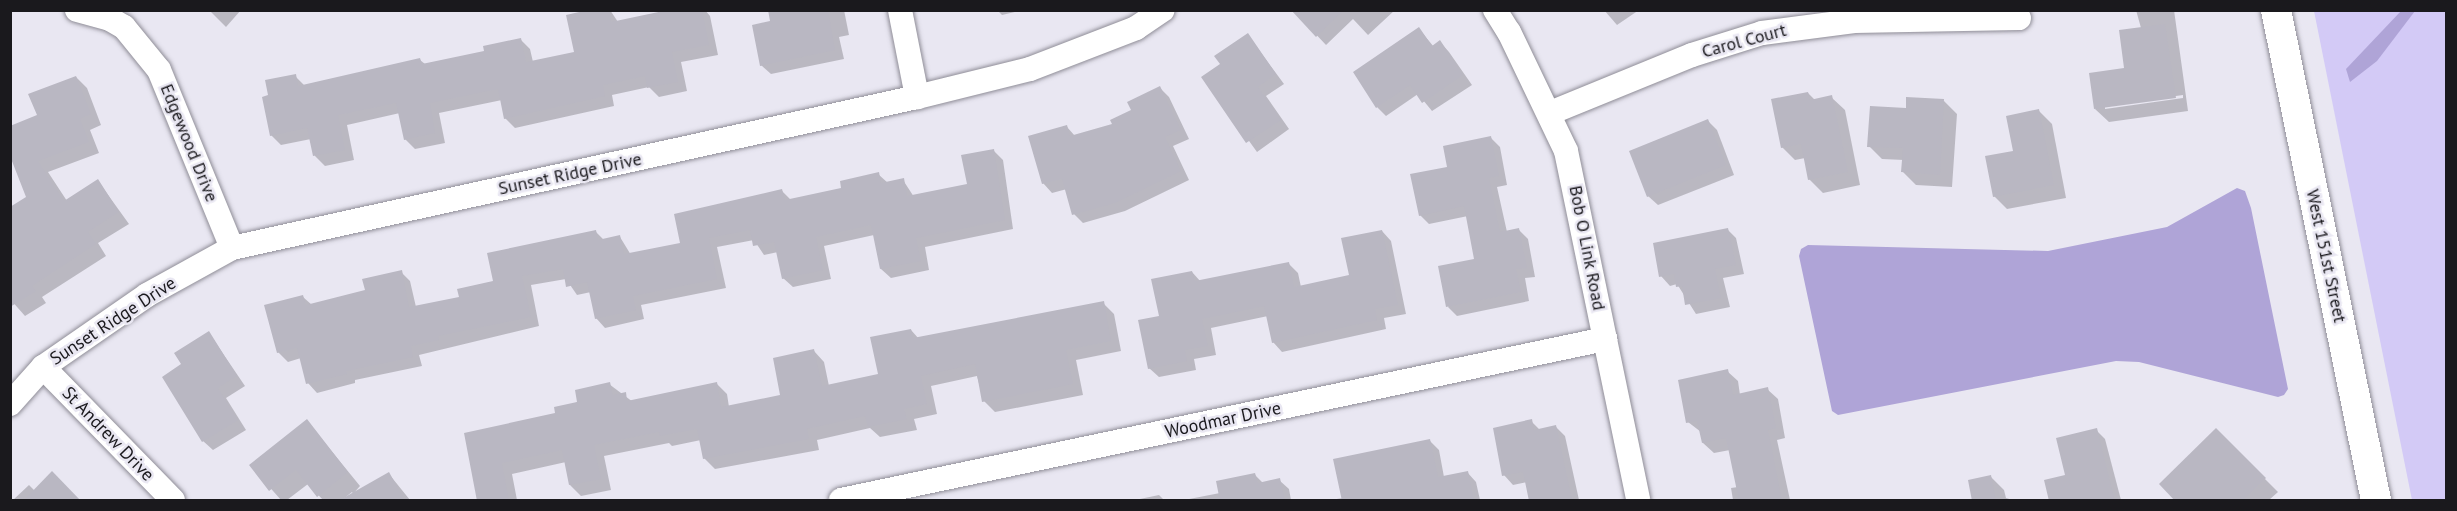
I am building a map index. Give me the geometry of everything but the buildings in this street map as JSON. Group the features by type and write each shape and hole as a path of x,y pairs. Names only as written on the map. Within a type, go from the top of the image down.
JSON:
{"street":[{"name":"Edgewood Drive","path":"77,10 110,19 124,27 159,70 232,248"},
{"path":"900,10 917,97"},
{"name":"Sunset Ridge Drive","path":"10,404 43,367 147,295 232,248 917,97 1030,69 1136,28 1163,10"},
{"name":"Bob O Link Road","path":"1495,10 1551,113 1569,161 1638,501"},
{"name":"West 151st Street","path":"2276,10 2376,501"},
{"name":"Carol Court","path":"1551,113 1692,55 1762,33 1854,21 2019,18"},
{"name":"Woodmar Drive","path":"841,501 1605,339"},
{"name":"St Andrew Drive","path":"43,367 173,501"}],"shaded area":[{"path":"2314,11 2446,11 2446,500 2412,500"},
{"path":"2401,11 2415,11 2377,61 2350,82 2346,69"},
{"path":"2237,188 2245,191 2251,208 2288,389 2284,395 2278,397 2139,362 2116,361 1838,415 1832,411 1799,256 1801,249 1808,245 2048,251 2167,227"}]}
